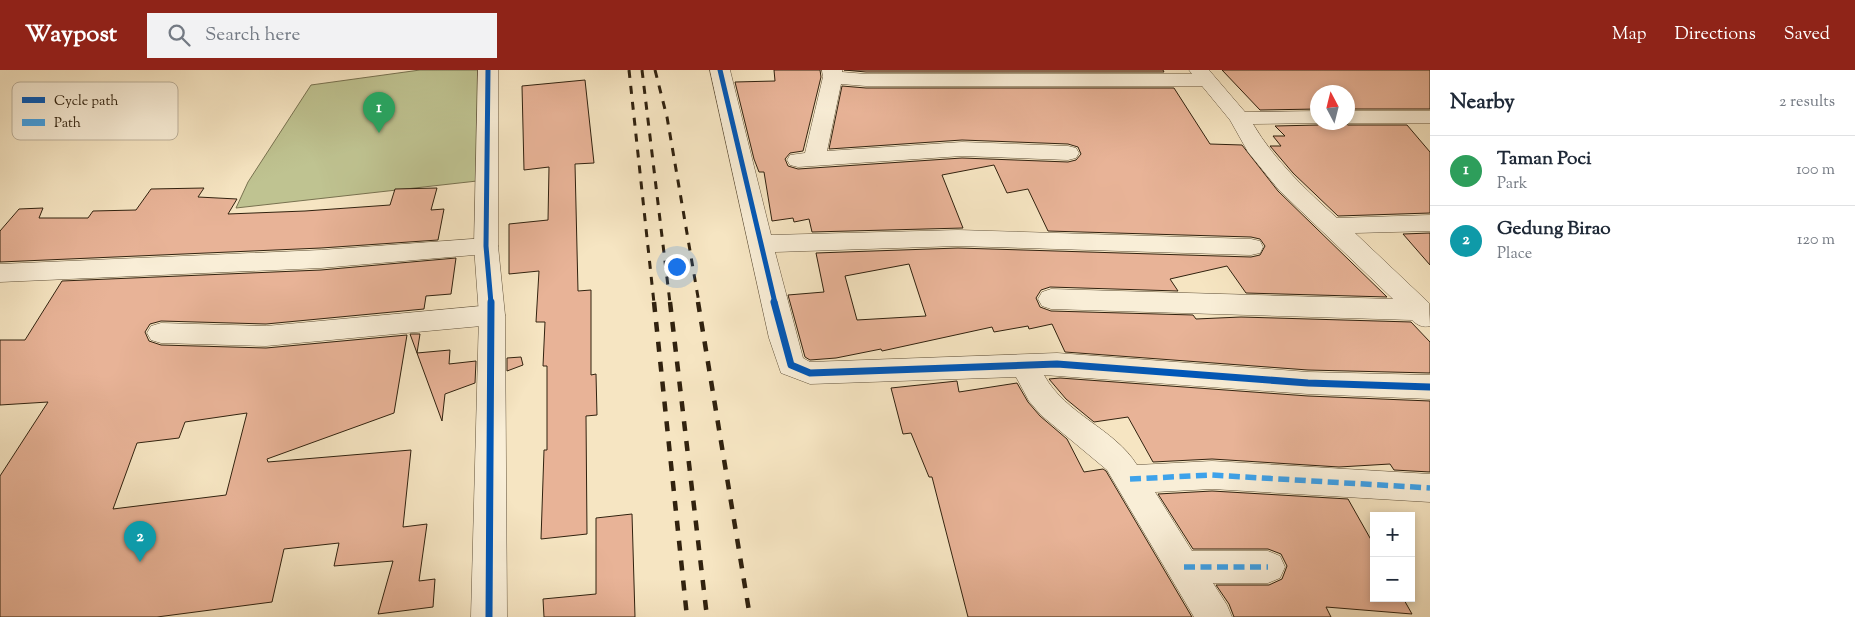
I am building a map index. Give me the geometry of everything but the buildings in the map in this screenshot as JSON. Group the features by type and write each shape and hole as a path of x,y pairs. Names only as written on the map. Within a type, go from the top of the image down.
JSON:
{"street":[{"path":"488,70 486,246 492,315 489,617"},
{"path":"720,70 783,338 791,365 798,369 810,373 1024,364 1076,364 1125,370 1222,375 1308,383 1430,387"},
{"path":"1068,153 962,149 806,160 833,74 874,80 1203,75 1239,118 1268,164 1425,316"},
{"path":"1355,117 1430,116"},
{"path":"1239,118 1310,118"},
{"path":"1332,226 1430,223"},
{"path":"760,244 958,238 1251,247"},
{"path":"0,273 321,259 486,246"},
{"path":"1051,299 1425,316"},
{"path":"161,333 266,336 492,315"},
{"path":"1024,364 1034,384 1050,406 1099,444 1118,462 1214,617"},
{"path":"1130,479 1212,475 1430,488"},
{"path":"1184,567 1268,567"}],"green space":[{"path":"420,70 479,70 477,181 236,208 248,182 311,85"}],"railway":[{"path":"629,70 654,303"},
{"path":"642,70 670,303"},
{"path":"655,70 667,117 699,303"},
{"path":"654,302 687,617"},
{"path":"670,302 707,617"},
{"path":"698,302 750,617"}],"marked path":[{"path":"1130,479 1212,475 1430,488"},
{"path":"1184,567 1268,567"}],"cycle path":[{"path":"488,70 486,246 492,315 489,617"},
{"path":"720,70 783,338 791,365 798,369 810,373 1057,364 1308,383 1430,387"}],"place":[{"name":"Taman Poci","path":"379,133"},
{"name":"Gedung Birao","path":"140,562"}]}
